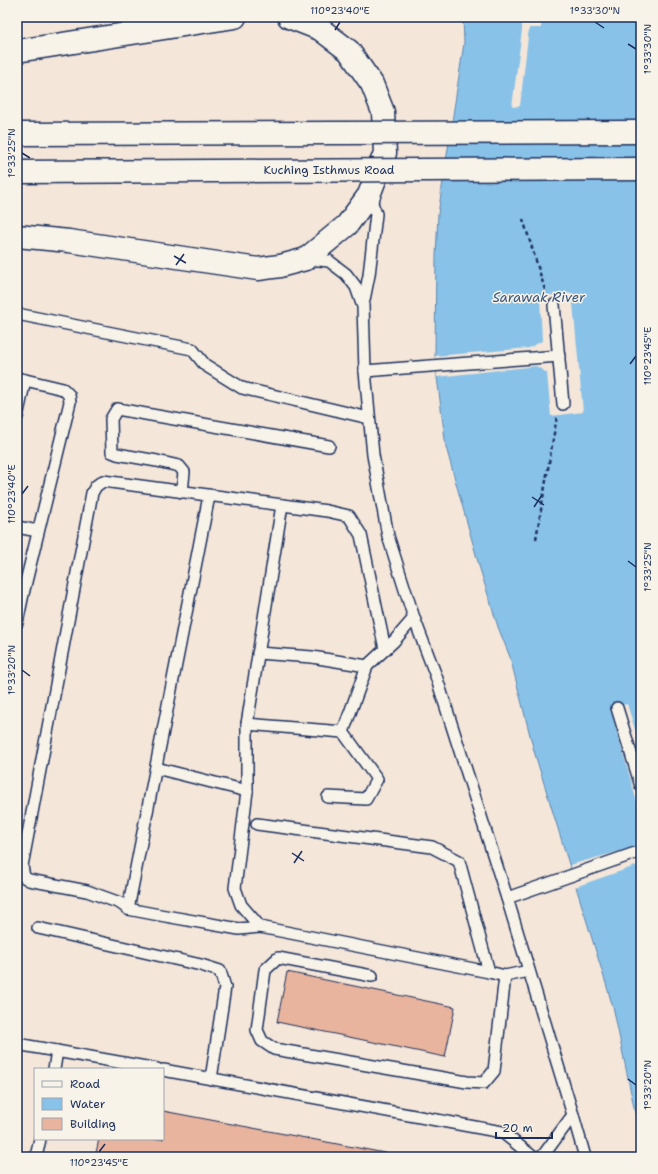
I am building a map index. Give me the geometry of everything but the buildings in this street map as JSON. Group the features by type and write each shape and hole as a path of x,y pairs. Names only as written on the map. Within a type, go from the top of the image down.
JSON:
{"main road":[{"path":"17,51 163,22 235,17"},
{"path":"17,236 69,241 258,269 280,266 306,258 347,225 370,195 385,153 383,112 372,84 349,51 320,29 288,17"},
{"path":"17,134 641,132"},
{"name":"Kuching Isthmus Road","path":"17,172 641,169"}],"lane":[{"path":"370,195 376,214 369,275 363,305 365,372 373,455 388,536 414,618 436,676 529,971 573,1115 584,1157"},
{"path":"306,258 329,261 346,274 356,287 363,305"},
{"path":"554,305 563,404"},
{"path":"17,314 192,349 205,365 242,388 369,418"},
{"path":"365,372 559,356"},
{"path":"17,417 21,379 63,389 69,395 70,402 38,531 20,590 17,623"},
{"path":"182,492 184,472 179,466 112,452 111,419 117,409 330,446"},
{"path":"386,649 361,535 349,516 327,511 103,481 96,486 92,493 22,866 24,877 29,880 87,891 120,904 128,909 239,929 260,927 505,976 529,971"},
{"path":"128,909 209,496"},
{"path":"260,927 241,905 235,888 247,790 247,724 282,505"},
{"path":"17,527 38,531"},
{"path":"343,732 367,666 386,649 414,618"},
{"path":"258,653 312,657 367,666"},
{"path":"617,708 641,786"},
{"path":"247,724 343,732 377,779 366,799 328,797"},
{"path":"156,768 247,790"},
{"path":"257,824 432,847 459,861 490,972"},
{"path":"506,898 641,851"},
{"path":"38,928 201,965 220,971 225,988 211,1079"},
{"path":"372,976 278,958 265,970 257,1030 262,1041 274,1049 467,1082 484,1083 494,1071 505,976"},
{"path":"17,1044 151,1068"},
{"path":"54,1068 57,1051"},
{"path":"164,1070 502,1132 533,1157"},
{"path":"542,1157 573,1115"},
{"path":"36,1157 40,1140"}],"path":[{"path":"523,219 547,295"},
{"path":"536,539 557,416"}],"water":[{"name":"Sarawak River","path":"463,17 641,17 641,1141 614,1011 534,751 510,657 498,627 480,569 446,447 435,356 436,256 438,214 464,43"}],"pier":[{"path":"522,17 541,17 541,28 529,28 520,106 512,107 522,30"},
{"path":"572,293 583,412 551,416 547,373 536,366 437,377 435,356 529,348 542,341 540,296"},
{"path":"627,704 641,749 641,816 610,708"},
{"path":"641,841 641,864 575,887 570,865 638,846"}]}
